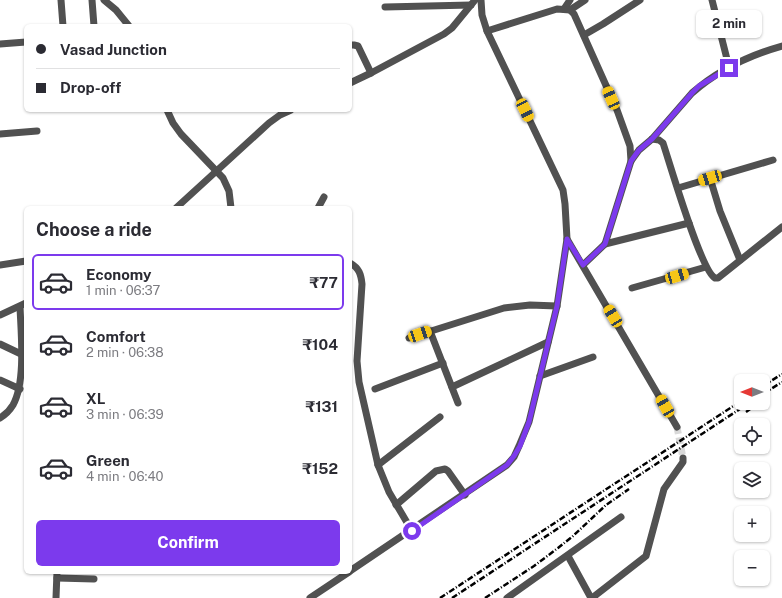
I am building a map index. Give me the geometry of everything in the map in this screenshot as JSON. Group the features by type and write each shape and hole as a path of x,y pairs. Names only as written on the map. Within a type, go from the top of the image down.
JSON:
{"street":[{"path":"61,0 63,24"},
{"path":"92,0 94,24"},
{"path":"104,0 116,10 128,24"},
{"path":"352,570 465,495 507,465 514,456 529,422 557,306 567,239 567,222 563,190 487,31 482,15 481,0"},
{"path":"567,9 570,0"},
{"path":"487,31 558,9 567,9 585,0"},
{"path":"584,35 640,0"},
{"path":"715,1 729,68"},
{"path":"385,7 473,3"},
{"path":"352,82 372,73 444,34 452,28 473,3"},
{"path":"567,9 574,14 617,110 630,146 631,161"},
{"path":"0,44 24,42"},
{"path":"352,44 358,46 372,73"},
{"path":"583,265 605,244 631,161 639,150 652,139 699,86 738,63 782,46"},
{"path":"168,112 173,123 181,134 226,183 229,191 231,206"},
{"path":"178,206 269,123 287,112"},
{"path":"0,134 37,131"},
{"path":"652,139 659,140 663,143 689,223 706,267 712,276 718,278 782,227"},
{"path":"678,188 773,160"},
{"path":"710,178 720,211 740,260"},
{"path":"319,206 324,197"},
{"path":"605,244 689,223"},
{"path":"567,239 677,427"},
{"path":"0,265 24,260"},
{"path":"352,265 359,270 362,284 357,371 378,465 396,506 412,531"},
{"path":"632,288 706,267"},
{"path":"0,315 23,305 20,389 13,406 2,415"},
{"path":"409,338 504,308 530,305 557,306"},
{"path":"430,331 458,404"},
{"path":"452,387 548,342"},
{"path":"0,344 21,354"},
{"path":"540,376 593,357"},
{"path":"375,389 443,363"},
{"path":"0,380 20,389"},
{"path":"378,465 440,417"},
{"path":"568,556 591,598 646,556 664,489 683,462 683,458"},
{"path":"396,506 436,471 445,468 465,495"},
{"path":"507,598 568,556 620,517"},
{"path":"310,598 346,574"},
{"path":"56,598 57,575 94,580"}],"tunnel":[{"path":"677,427 683,458"}],"railway":[{"path":"770,382 782,374"},
{"path":"770,390 782,382"},
{"path":"440,598 734,406"},
{"path":"452,598 738,410"},
{"path":"485,598 534,566 558,548 606,505 629,489"}],"route":[{"path":"412,531 507,465 514,456 520,446 529,422 557,306 567,239 583,265 605,244 631,161 639,150 652,139 699,86 729,68"}]}
